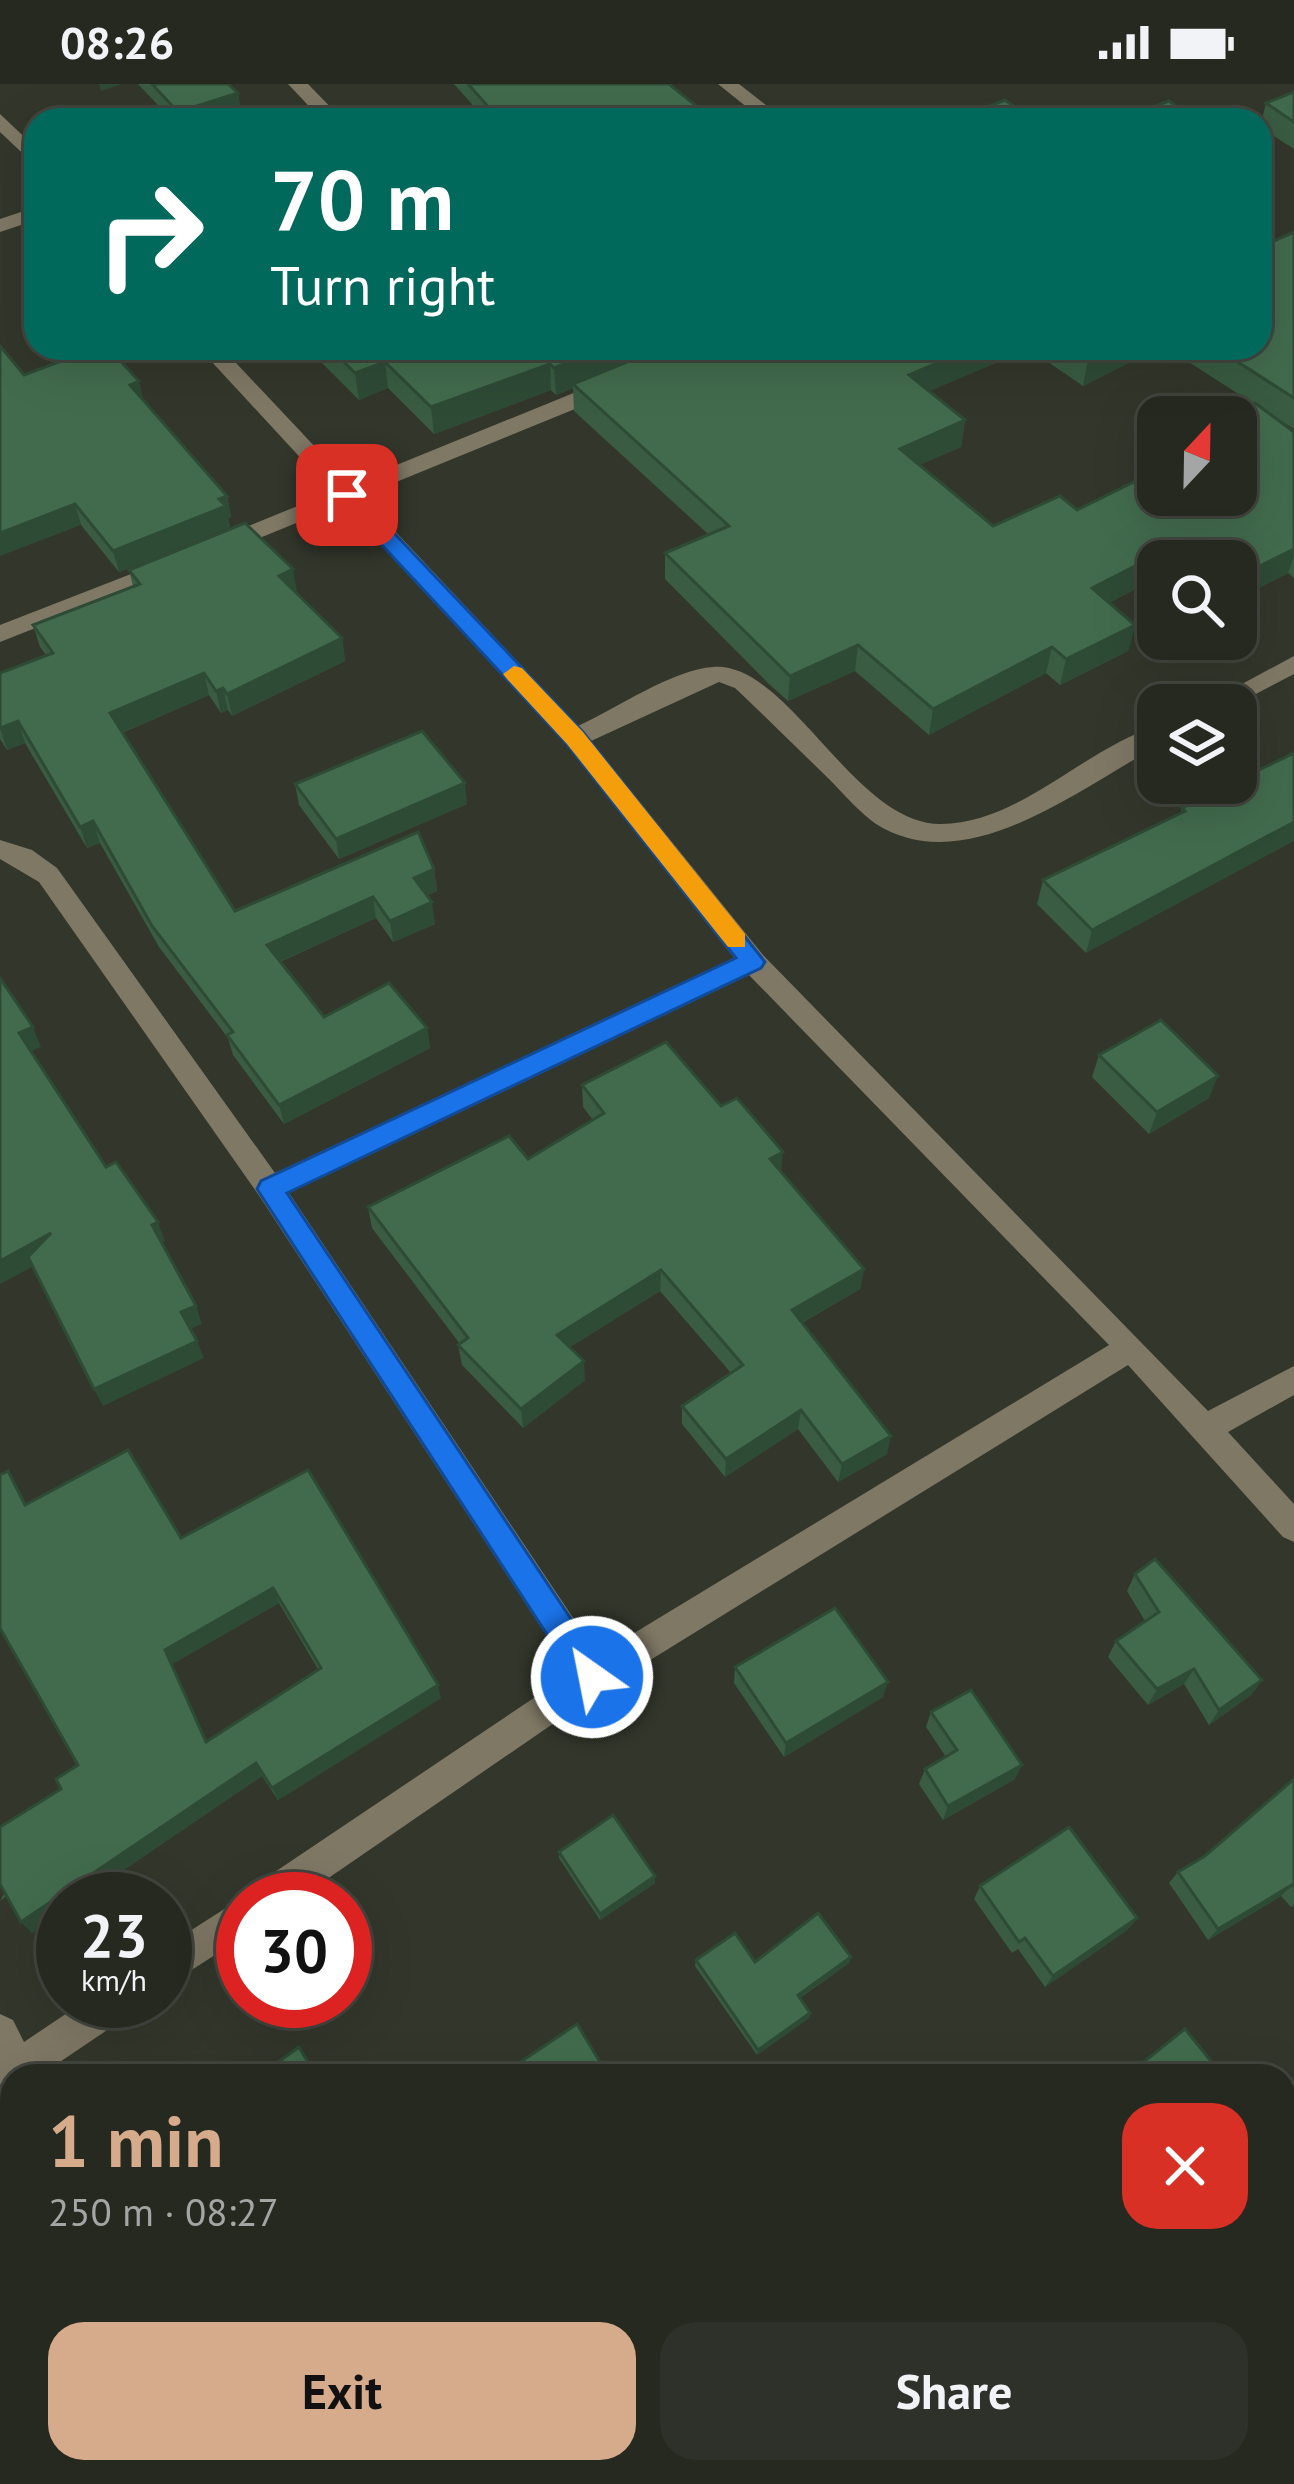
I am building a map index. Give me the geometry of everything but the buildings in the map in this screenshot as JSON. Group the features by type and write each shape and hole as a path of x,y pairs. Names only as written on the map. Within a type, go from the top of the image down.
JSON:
{"street":[{"path":"296,84 320,108"},
{"path":"727,84 760,108"},
{"path":"0,120 24,147"},
{"path":"221,360 575,738 753,962 1131,1348 1294,1527"},
{"path":"0,634 639,374"},
{"path":"1255,684 1294,664"},
{"path":"575,738 704,676 731,676 745,682 879,813 898,825 942,834 976,828 1137,746"},
{"path":"0,850 23,857 48,875 270,1189 592,1677"},
{"path":"270,1189 753,962"},
{"path":"307,1872 592,1677 1131,1348"},
{"path":"1202,1430 1294,1379"},
{"path":"25,2064 78,2028"},
{"path":"0,2033 7,2064"}],"slow traffic":[{"path":"514,674 575,738 736,941"}],"route":[{"path":"347,495 575,738 753,962 270,1189 592,1677"}]}
